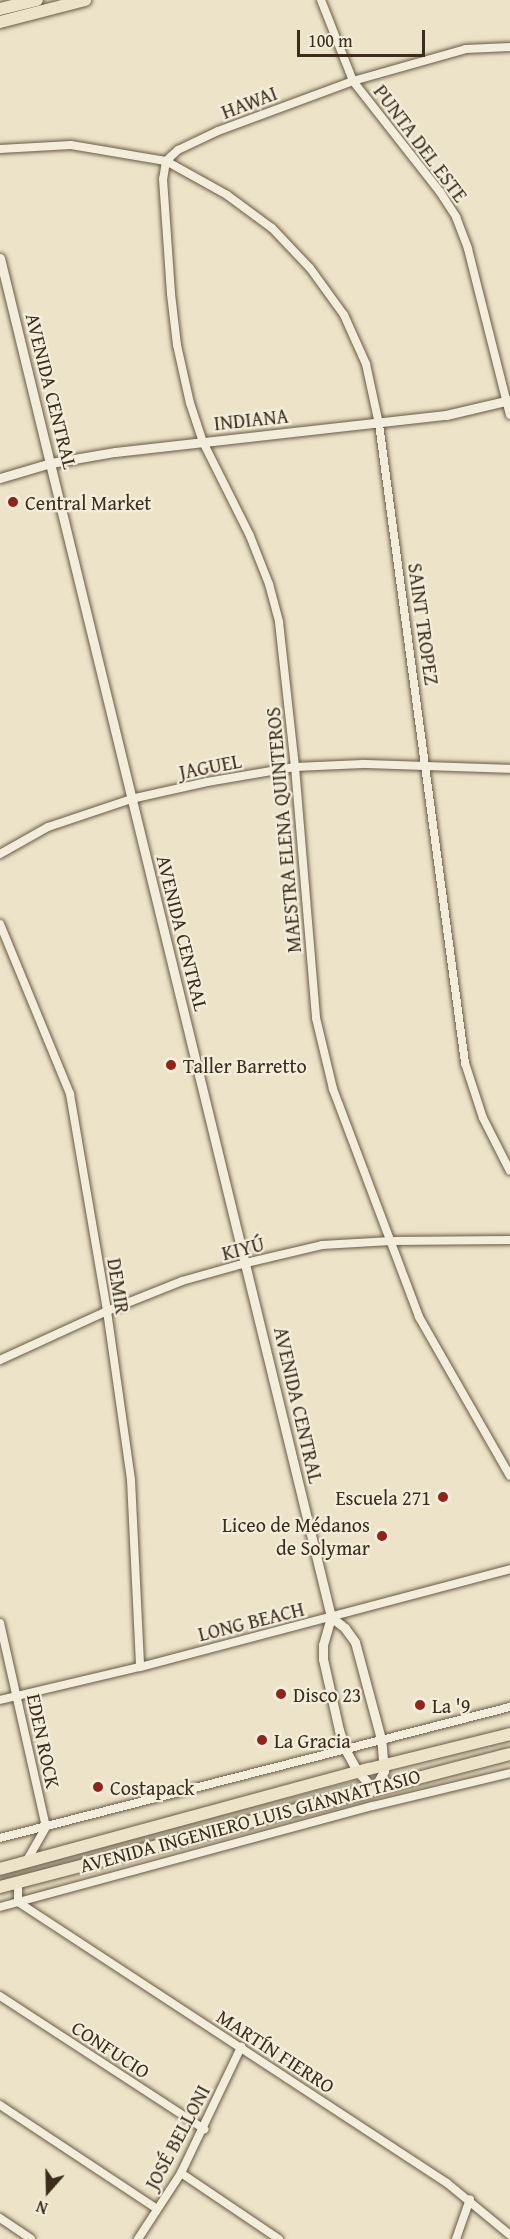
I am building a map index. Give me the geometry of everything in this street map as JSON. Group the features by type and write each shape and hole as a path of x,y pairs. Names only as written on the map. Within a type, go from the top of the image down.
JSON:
{"main road":[{"path":"0,9 37,0"},
{"path":"0,22 86,0"},
{"name":"AVENIDA INGENIERO LUIS GIANNATTASIO","path":"0,1869 358,1772 510,1734"},
{"name":"AVENIDA INGENIERO LUIS GIANNATTASIO","path":"0,1887 510,1754"}],"street":[{"name":"PUNTA DEL ESTE","path":"321,0 353,81 440,192 456,217 468,249 510,415"},
{"name":"HAWAI","path":"166,161 178,150 218,131 353,81 466,49 510,46"},
{"path":"0,149 71,145 166,161"},
{"name":"SAINT TROPEZ","path":"166,161 227,195 272,228 310,268 344,315 366,364 379,424 427,766 465,1062 483,1118 510,1171"},
{"name":"MAESTRA ELENA QUINTEROS","path":"166,161 163,179 177,345 190,403 203,442 250,536 269,584 279,622 296,767 316,1018 333,1089 419,1317 510,1476"},
{"name":"AVENIDA CENTRAL","path":"0,258 331,1617 323,1645 323,1659 345,1749 358,1772 374,1789"},
{"name":"INDIANA","path":"0,478 51,463 203,442 446,415 508,400"},
{"name":"JAGUEL","path":"0,854 48,827 131,799 207,782 296,767 363,764 510,769"},
{"name":"DEMIR","path":"0,924 70,1094 107,1311 131,1480 140,1667"},
{"name":"KIYÚ","path":"0,1360 107,1311 182,1281 322,1245 391,1241 510,1240"},
{"name":"LONG BEACH","path":"0,1700 18,1698 140,1667 510,1569"},
{"path":"331,1617 345,1628 356,1642 381,1739 385,1765 382,1777 374,1789 373,1806"},
{"name":"EDEN ROCK","path":"0,1623 46,1827"},
{"path":"0,1839 510,1707"},
{"name":"AVENIDA INGENIERO LUIS GIANNATTASIO","path":"0,1906 373,1806 510,1773"},
{"path":"26,1862 46,1827"},
{"path":"18,1882 18,1902"},
{"name":"MARTÍN FIERRO","path":"18,1902 470,2199 510,2235"},
{"name":"CONFUCIO","path":"0,1996 204,2129"},
{"name":"JOSÉ BELLONI","path":"138,2239 181,2173 204,2129 240,2047"},
{"path":"0,2105 157,2209"},
{"path":"181,2173 279,2239"},
{"path":"456,2239 470,2199"},
{"path":"0,2218 31,2239"}],"shaded area":[{"path":"361,1779 365,1784 363,1787 0,1882 0,1873"}],"place":[{"name":"Central Market","path":"13,502"},
{"name":"Taller Barretto","path":"171,1065"},
{"name":"Escuela 271","path":"443,1497"},
{"name":"Liceo de Médanos de Solymar","path":"382,1536"},
{"name":"Disco 23","path":"281,1694"},
{"name":"La '9","path":"420,1705"},
{"name":"La Gracia","path":"262,1740"},
{"name":"Costapack","path":"98,1787"}]}
